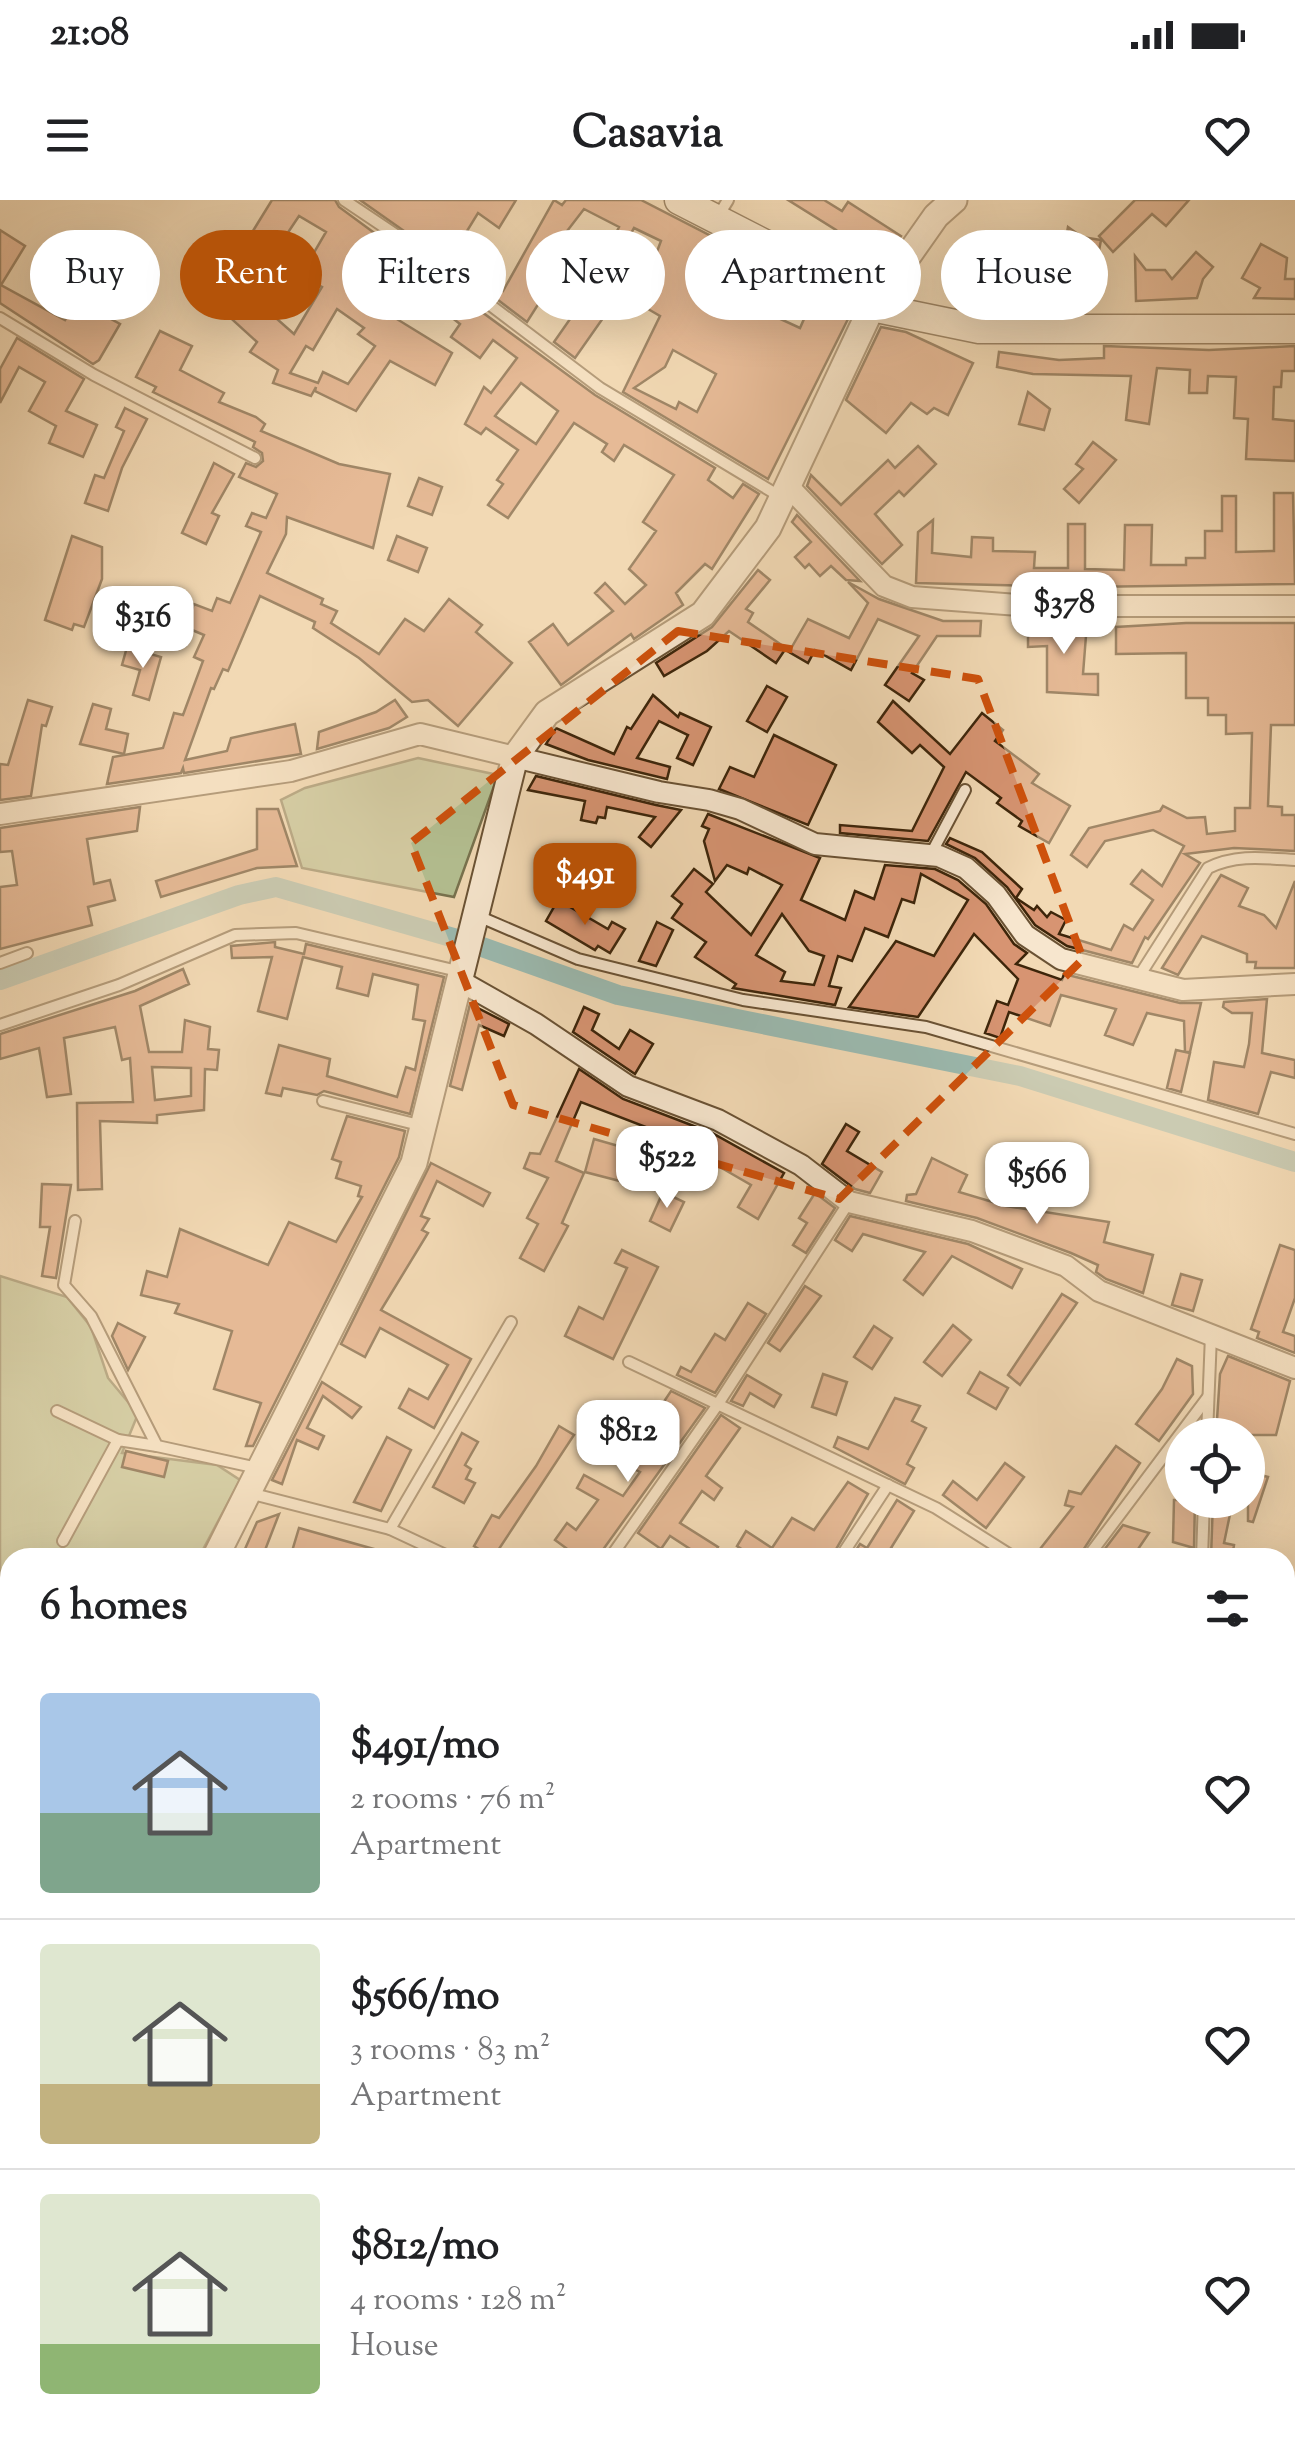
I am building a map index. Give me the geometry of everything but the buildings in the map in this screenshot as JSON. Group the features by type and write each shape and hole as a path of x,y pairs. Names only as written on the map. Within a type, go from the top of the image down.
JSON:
{"main road":[{"path":"680,200 722,210 754,230"},
{"path":"921,317 979,328 1295,329"}],"street":[{"path":"921,237 954,200"},
{"path":"221,1548 414,1163 514,757 547,713 703,614 768,528 866,320"},
{"path":"784,492 884,586 912,597 1030,606 1295,606"},
{"path":"0,814 291,772 420,734 740,809 815,844 930,855 966,868 996,895 1025,935 1061,959 1183,990 1295,984"},
{"path":"461,976 628,1086 718,1120 801,1165 849,1202 972,1231 1066,1266 1098,1291 1295,1368"}],"lane":[{"path":"344,200 412,244 600,388 784,492"},
{"path":"0,318 112,384 255,458"},
{"path":"930,855 964,790"},
{"path":"1138,978 1208,868 1225,860 1247,857 1295,860"},
{"path":"475,914 578,959 743,1000 926,1027 1295,1134"},
{"path":"0,1025 119,986 235,935 296,934 461,976"},
{"path":"0,963 26,953"},
{"path":"323,1101 424,1127"},
{"path":"617,1548 716,1408 849,1202"},
{"path":"75,1222 64,1285 91,1316 157,1446"},
{"path":"390,1529 511,1322"},
{"path":"1207,1418 1211,1334"},
{"path":"629,1362 716,1408 936,1508 999,1548"},
{"path":"1095,1548 1208,1397"},
{"path":"57,1410 118,1440 259,1468"},
{"path":"63,1541 118,1440"},
{"path":"847,1548 888,1486"},
{"path":"247,1492 390,1529 431,1548"},
{"path":"1202,1548 1203,1518"}],"highlighted area":[{"path":"678,631 978,679 1083,959 839,1199 513,1105 411,843"}],"green space":[{"path":"418,758 498,775 454,897 302,868 281,800 305,788"},
{"path":"0,1276 67,1297 91,1327 108,1378 138,1414 122,1453 217,1465 240,1480 204,1548 0,1548"}],"waterway":[{"path":"0,980 239,895 276,887 468,942 618,995 1020,1076 1295,1162"}]}
